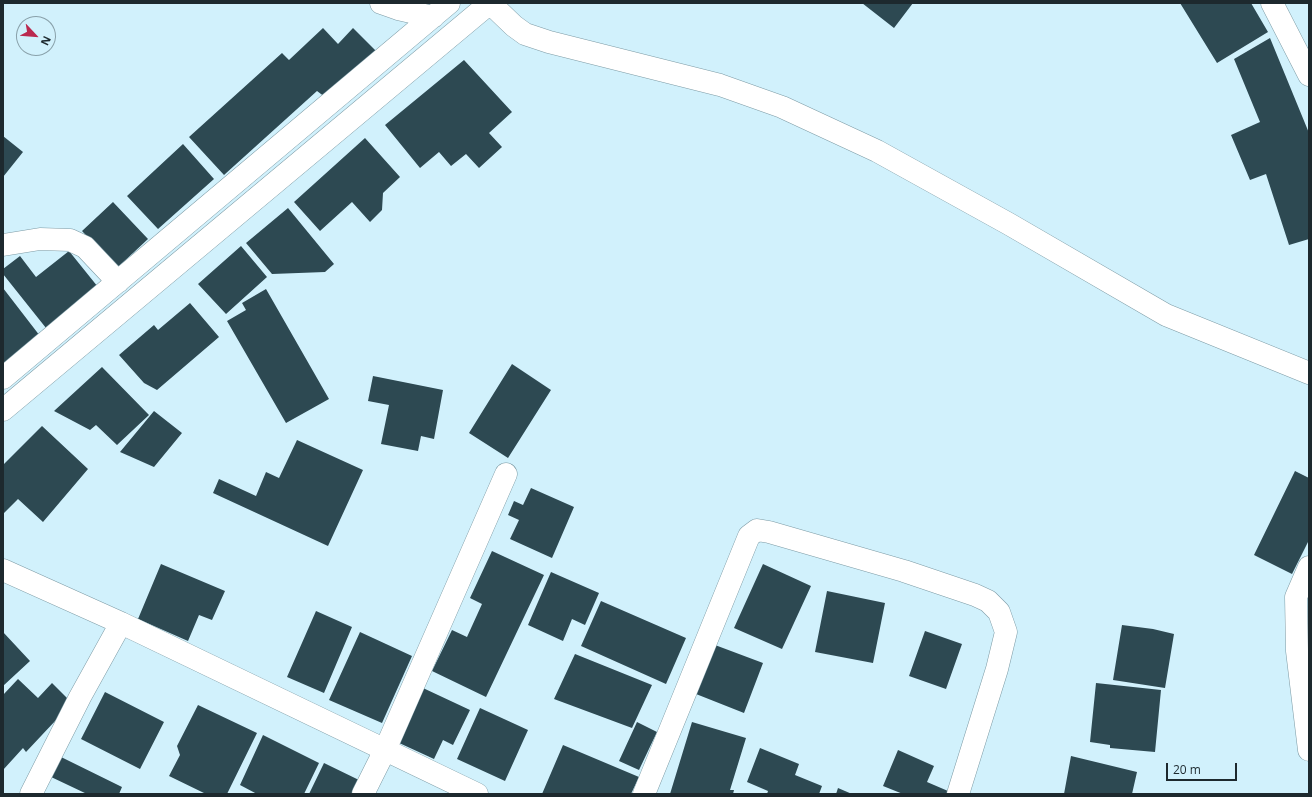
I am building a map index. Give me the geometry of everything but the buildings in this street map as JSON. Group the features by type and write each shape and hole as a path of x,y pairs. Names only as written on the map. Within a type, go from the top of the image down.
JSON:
{"street":[{"path":"381,3 398,9 441,10"},
{"path":"455,3 469,21"},
{"path":"3,410 490,3 514,26 525,34 549,42 720,85 782,107 877,151 1009,224 1166,315 1309,373"},
{"path":"1272,3 1309,75"},
{"path":"3,378 441,10"},
{"path":"3,245 40,239 70,240 84,247 118,282"},
{"path":"364,794 385,750 506,474"},
{"path":"644,794 749,536 757,530 769,532 904,571 975,595 988,601 999,612 1006,632 997,669 958,794"},
{"path":"1309,567 1296,597 1297,652 1309,750"},
{"path":"3,570 120,623 477,794"},
{"path":"31,794 80,697 120,623"}]}
